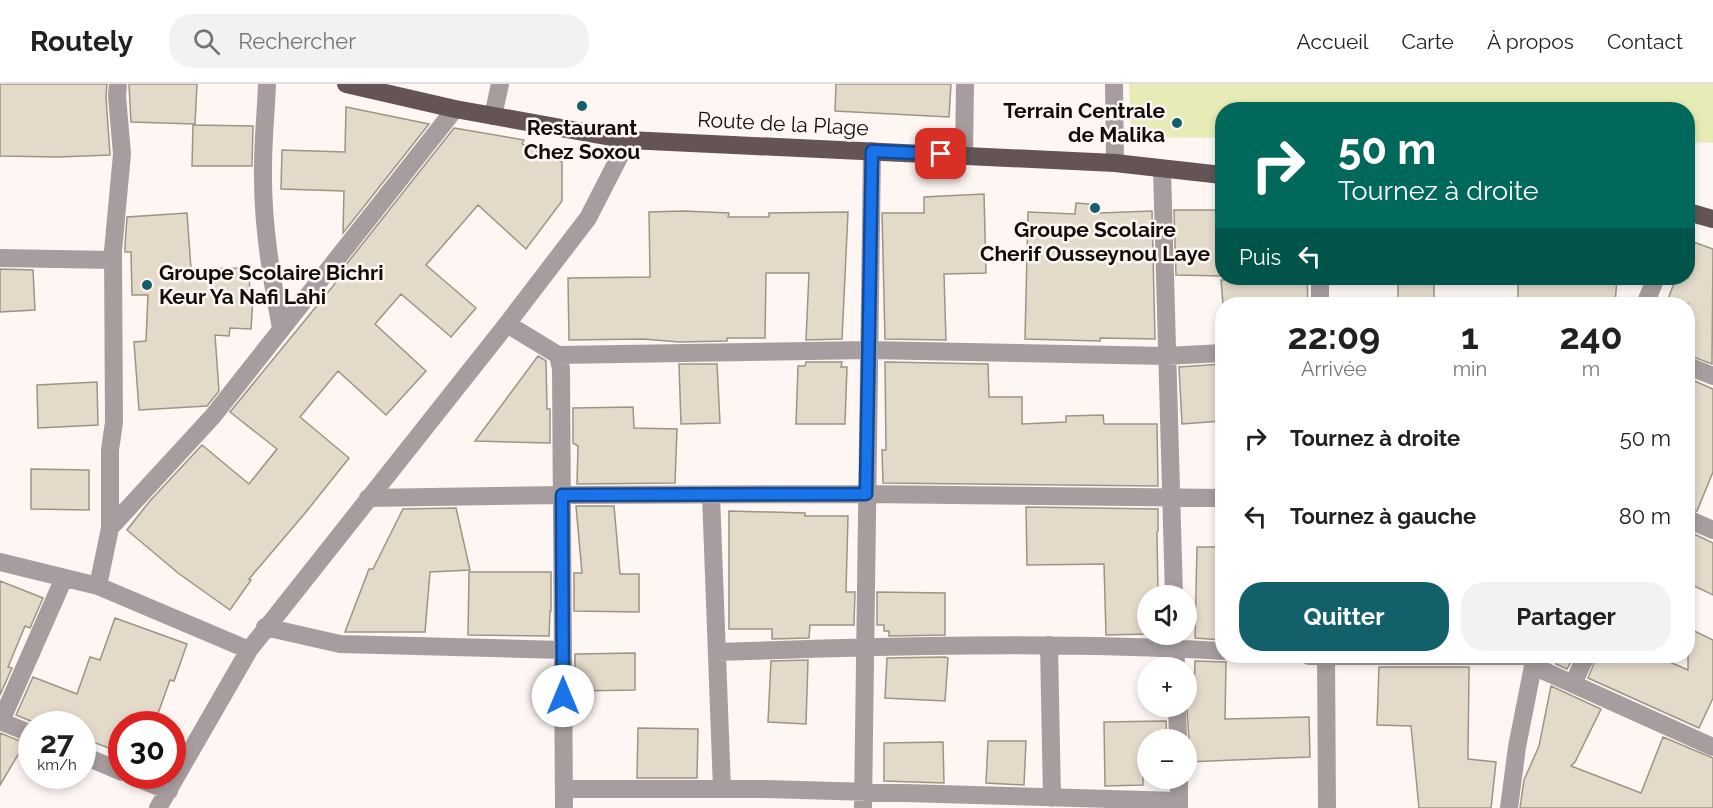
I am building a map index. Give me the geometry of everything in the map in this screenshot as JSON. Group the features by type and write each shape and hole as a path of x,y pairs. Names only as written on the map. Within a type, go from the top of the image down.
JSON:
{"main road":[{"name":"Route de la Plage","path":"346,84 455,109 628,140 1115,163 1215,174"},
{"path":"1695,214 1713,219"}],"street":[{"path":"98,586 110,528 110,450 114,422 113,260 122,154 118,84"},
{"path":"267,84 263,167 264,202 268,262 281,328"},
{"path":"493,116 500,84"},
{"path":"964,155 965,84"},
{"path":"1114,84 1115,163"},
{"path":"110,528 213,416 455,109"},
{"path":"158,808 249,650 265,627 507,324 588,218 628,140"},
{"path":"863,800 872,151"},
{"path":"1162,169 1174,585"},
{"path":"0,258 113,260"},
{"path":"507,324 558,356 868,350 1167,356 1215,353"},
{"path":"558,356 561,369 564,808"},
{"path":"1695,369 1713,376"},
{"path":"368,498 866,494 1215,498"},
{"path":"711,495 722,789"},
{"path":"1695,522 1713,530"},
{"path":"0,562 98,586 249,650"},
{"path":"18,728 1,721 64,578"},
{"path":"265,627 340,644 563,650"},
{"path":"717,652 1137,642"},
{"path":"1050,645 1052,798"},
{"path":"1194,645 1215,650"},
{"path":"1317,663 1327,808"},
{"path":"1509,808 1517,747 1533,663"},
{"path":"1540,663 1573,684 1711,741"},
{"path":"1573,684 1583,663"},
{"path":"164,789 169,791"},
{"path":"564,789 722,789 863,800 1024,802 1052,798 1179,805 1179,789"}],"green space":[{"name":"Terrain Centrale de Malika","path":"1129,84 1713,84 1713,143 1695,142 1695,102 1215,102 1215,138 1131,137"}],"building":[{"path":"0,84 107,84 110,155 0,156"},
{"path":"129,84 197,84 195,124 131,122"},
{"path":"836,84 951,84 949,117 835,111"},
{"path":"346,107 429,124 343,233 344,191 281,189 282,150 345,152"},
{"path":"193,125 253,126 252,166 192,166"},
{"path":"454,128 524,140 522,144 562,162 562,201 526,249 478,205 426,265 476,308 451,337 401,294 375,324 426,371 386,415 338,371 300,417 349,458 249,579 251,580 230,610 178,573 127,530 149,502 202,445 249,484 277,449 230,412 333,286 341,275 341,271"},
{"path":"984,194 986,273 944,274 946,340 885,339 882,213 924,213 924,197"},
{"path":"1076,203 1100,205 1100,213 1152,211 1155,339 1100,338 1100,341 1025,339 1028,212 1075,214"},
{"path":"1174,210 1215,210 1215,276 1176,275"},
{"path":"649,212 729,213 728,217 769,217 769,213 848,212 842,339 806,340 809,273 766,273 765,338 679,342 643,339 569,340 568,278 650,277"},
{"path":"187,213 191,269 249,268 250,298 253,298 251,329 230,328 229,336 215,335 219,391 207,406 139,410 134,342 146,341 148,295 132,295 131,252 125,252 127,217"},
{"path":"1695,243 1713,249 1712,364 1695,358 1695,297 1669,297 1673,285 1695,285"},
{"path":"0,269 33,270 35,310 0,312"},
{"path":"1221,285 1307,285 1308,297 1222,297"},
{"path":"1398,285 1434,285 1434,297 1398,297"},
{"path":"1518,285 1617,285 1616,297 1518,297"},
{"path":"538,356 546,361 550,443 475,441"},
{"path":"806,362 842,362 841,367 847,367 845,424 796,424 798,366 805,366"},
{"path":"885,362 988,364 989,397 1022,397 1022,424 1066,422 1066,416 1103,415 1104,424 1157,424 1158,486 883,483 882,450 886,450"},
{"path":"679,364 717,364 720,423 681,424"},
{"path":"1215,364 1215,422 1182,424 1179,367"},
{"path":"1695,381 1713,389 1713,472 1697,511 1695,510"},
{"path":"97,382 98,425 38,428 37,385"},
{"path":"633,407 634,428 677,429 675,483 577,484 578,446 573,443 573,408"},
{"path":"31,469 89,470 89,510 31,509"},
{"path":"576,506 614,506 620,574 639,574 639,612 574,611 574,573 582,573"},
{"path":"1026,507 1158,509 1158,585 1137,585 1137,634 1106,635 1104,564 1027,565"},
{"path":"456,508 470,570 430,572 425,632 345,632 369,569 373,569 403,509"},
{"path":"729,511 805,513 805,516 848,516 846,592 855,592 854,625 810,625 809,638 772,639 772,629 729,629"},
{"path":"1695,534 1713,543 1713,595 1695,586"},
{"path":"1197,547 1215,547 1215,639 1197,638"},
{"path":"469,572 551,572 549,636 468,635"},
{"path":"0,581 43,598 30,628 25,626 8,667 12,668 0,695"},
{"path":"877,592 945,593 945,635 889,636 889,631 884,631 884,625 877,625"},
{"path":"115,618 187,644 174,681 170,680 159,711 108,711 108,748 96,743 96,711 18,711 18,716 16,715 33,677 77,694 90,657 100,660"},
{"path":"1695,631 1713,640 1713,698 1699,728 1588,678 1594,663 1672,663 1688,670 1688,663 1695,663"},
{"path":"635,653 635,690 575,691 575,654"},
{"path":"887,658 948,658 945,701 885,698"},
{"path":"808,660 806,724 768,722 771,661"},
{"path":"1197,661 1226,663 1225,719 1309,717 1310,757 1197,762 1197,729 1188,729 1188,717 1197,717"},
{"path":"1556,663 1570,663 1567,669"},
{"path":"1379,667 1469,667 1468,759 1496,762 1491,808 1419,808 1411,726 1377,725"},
{"path":"1551,686 1601,709 1571,766 1641,793 1663,737 1713,758 1713,808 1520,808 1524,780 1539,746"},
{"path":"1166,721 1166,729 1137,729 1137,785 1105,786 1104,722"},
{"path":"638,728 698,729 697,778 637,778"},
{"path":"0,733 18,740 18,755 0,785"},
{"path":"988,741 1026,741 1024,785 986,783"},
{"path":"943,742 944,783 884,781 884,743"}],"place":[{"name":"Restaurant Chez Soxou","path":"582,106"},
{"name":"Terrain Centrale de Malika","path":"1177,123"},
{"name":"Groupe Scolaire Cherif Ousseynou Laye","path":"1095,208"},
{"name":"Groupe Scolaire Bichri Keur Ya Nafi Lahi","path":"147,285"}],"route":[{"path":"563,696 562,495 866,494 872,151 941,154"}]}
